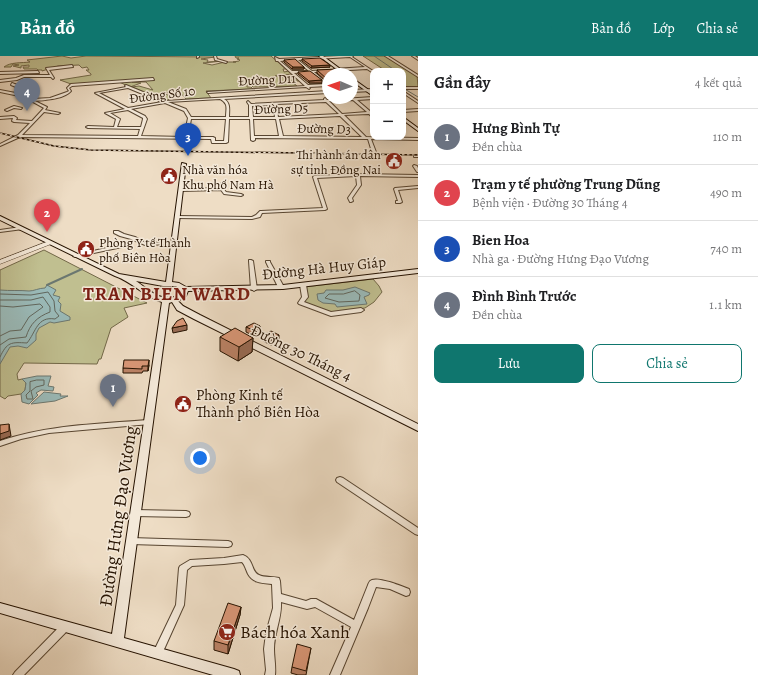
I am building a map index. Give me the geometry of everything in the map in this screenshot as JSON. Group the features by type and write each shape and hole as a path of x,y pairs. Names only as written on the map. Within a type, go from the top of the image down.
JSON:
{"main road":[{"path":"322,57 337,68"},
{"path":"358,84 370,93"},
{"path":"406,120 418,130"},
{"path":"166,283 174,243 184,164"},
{"path":"0,218 75,256 127,278 157,299 170,300 183,296 185,289 179,285 127,278"},
{"name":"Đường Hà Huy Giáp","path":"185,289 254,289 417,272"},
{"path":"152,295 151,292 153,288 166,283"},
{"name":"Đường Hưng Đạo Vương","path":"117,641 148,422 170,300"},
{"name":"Đường 30 Tháng 4","path":"170,300 180,308 418,428"},
{"path":"0,608 234,675"}],"street":[{"path":"215,56 216,59 226,62"},
{"path":"322,96 308,87 276,58 296,59 351,56 368,68"},
{"path":"386,56 418,75"},
{"path":"413,56 418,59"},
{"path":"296,59 322,80"},
{"path":"48,72 47,69 72,66"},
{"path":"358,69 368,68"},
{"path":"292,72 322,71"},
{"path":"0,73 48,72"},
{"path":"17,79 24,76 52,77 48,72"},
{"path":"0,81 28,79"},
{"path":"67,83 71,85 154,80"},
{"path":"117,82 185,110 190,118 186,138"},
{"path":"12,84 22,88"},
{"path":"32,99 50,99 68,93 70,91 68,88 71,85"},
{"name":"Đường D11","path":"208,92 322,86"},
{"path":"129,87 96,93 129,108 145,118 140,137"},
{"path":"406,88 418,88"},
{"path":"240,90 250,105 252,118"},
{"path":"358,91 367,90"},
{"path":"0,91 19,94 46,107 19,136 0,145"},
{"path":"0,95 6,92"},
{"name":"Đường Số 10","path":"115,128 118,119 107,113 164,102 322,93"},
{"path":"406,94 418,102"},
{"path":"32,99 45,95"},
{"path":"358,98 370,96"},
{"path":"409,96 416,96"},
{"path":"19,136 213,138 213,142 226,142 228,104 220,98"},
{"path":"250,105 322,100"},
{"path":"358,102 370,112"},
{"path":"274,103 281,137"},
{"path":"331,104 367,138 374,152"},
{"path":"7,110 14,107 21,108"},
{"path":"406,111 418,110"},
{"path":"43,111 58,113"},
{"name":"Đường D5","path":"190,118 277,118 370,114"},
{"path":"0,118 14,117 14,121 33,122"},
{"name":"Đường D3","path":"252,118 253,139 281,137 367,138"},
{"path":"83,136 89,127 142,128"},
{"name":"Đường D3","path":"406,138 418,139"},
{"path":"415,166 418,171"},
{"path":"351,201 350,198 360,182 358,175"},
{"path":"177,217 252,218 258,216 260,212 325,209 315,178 358,175 418,176"},
{"path":"217,189 217,187 222,184"},
{"path":"397,202 400,202 396,189 418,187"},
{"path":"180,190 217,189 228,193 241,195"},
{"path":"0,231 21,228"},
{"path":"116,232 122,236 133,238 145,244 174,243"},
{"path":"0,262 49,243"},
{"path":"75,256 120,246"},
{"path":"251,261 254,289"},
{"path":"268,262 280,287"},
{"path":"303,285 305,297 301,303 331,314 361,310"},
{"path":"0,444 20,437 49,431 148,422"},
{"path":"340,480 418,532"},
{"path":"135,513 186,514"},
{"path":"131,541 228,544"},
{"path":"158,653 180,605 183,568 190,563 224,561 243,558 247,560 253,576 256,578 276,581 277,608 269,648 270,675"},
{"path":"335,675 372,585 374,583 391,586 406,592"},
{"path":"277,597 307,605 311,602 316,603 356,625"},
{"path":"18,675 66,626"}],"shaded area":[{"path":"62,56 71,58 86,56 215,57 201,59 208,60 207,62 223,61 203,63 212,65 240,60 235,56 271,56 286,69 283,69 284,72 289,71 292,74 275,76 289,78 294,76 300,81 291,81 297,86 253,87 251,85 257,85 254,83 247,85 247,87 251,87 253,89 206,91 211,98 186,99 179,91 165,93 170,95 172,98 165,101 132,87 139,86 153,90 146,82 132,82 141,83 130,87 117,81 71,84 60,80 91,75 86,70 89,70 87,67 82,68 79,65 58,66 42,71 37,69 24,69 23,67 29,67 29,65 21,66 21,68 13,66 19,65 13,64 11,67 4,67 13,63 30,62 27,60"},
{"path":"363,56 385,56 405,68 381,68"},
{"path":"406,68 417,75 418,87 406,88"},
{"path":"44,250 147,303 124,308 128,317 111,328 101,359 99,359 97,364 24,363 17,374 18,380 22,379 26,383 25,390 21,394 8,396 5,399 0,396 0,270"},
{"path":"373,279 382,292 374,302 365,308 333,313 303,303 306,298 304,287"}],"water":[{"path":"47,285 56,290 53,295 60,297 58,301 61,304 60,311 70,317 70,320 54,323 50,322 39,328 36,334 36,340 27,348 18,346 10,347 0,364 0,290 31,291 45,288"},
{"path":"355,287 370,293 364,297 367,304 337,307 335,304 323,303 318,300 317,294 324,293 326,290 343,290"},
{"path":"37,376 51,376 48,386 54,387 53,391 41,390 36,393 38,395 29,404 22,402 21,394 25,390 26,383 22,379"},
{"path":"44,392 61,394 60,396 68,396 55,401 31,404"}],"building":[{"path":"320,58 330,65 312,66 302,59"},
{"path":"295,59 304,67 293,67 284,60"},
{"path":"317,70 322,70 322,75"},
{"path":"310,71 322,80 309,81 298,72"},
{"path":"183,318 187,325 172,328 177,321"},
{"path":"254,323 260,326 253,330 246,327"},
{"path":"235,328 253,338 239,347 220,337"},
{"path":"271,331 279,335 271,340 263,336"},
{"path":"124,360 149,360 148,366 142,366 142,369 123,368"},
{"path":"9,424 9,431 0,434 0,425"},
{"name":"Bách hóa Xanh","path":"228,603 241,607 228,645 214,641"},
{"path":"297,644 311,648 306,671 292,667"}],"waterway":[{"path":"374,56 392,68"},
{"path":"406,90 418,97"},
{"path":"47,285 82,269"}],"railway":[{"path":"0,133 54,146 91,150 367,154"},
{"path":"362,154 418,155"}],"place":[{"name":"Đình Bình Trước","path":"27,111"},
{"name":"Bien Hoa","path":"188,156"},
{"name":"Thi hành án dân sự tỉnh Đồng Nai","path":"394,161"},
{"name":"Nhà văn hóa Khu phố Nam Hà","path":"169,176"},
{"name":"Trạm y tế phường Trung Dũng","path":"47,232"},
{"name":"Phòng Y tế Thành phố Biên Hòa","path":"86,249"},
{"name":"Phòng Kinh tế Thành phố Biên Hòa","path":"183,404"},
{"name":"Hưng Bình Tự","path":"113,407"},
{"name":"Bách hóa Xanh","path":"227,632"}],"district":[{"name":"TRAN BIEN WARD","path":"167,293"}]}
